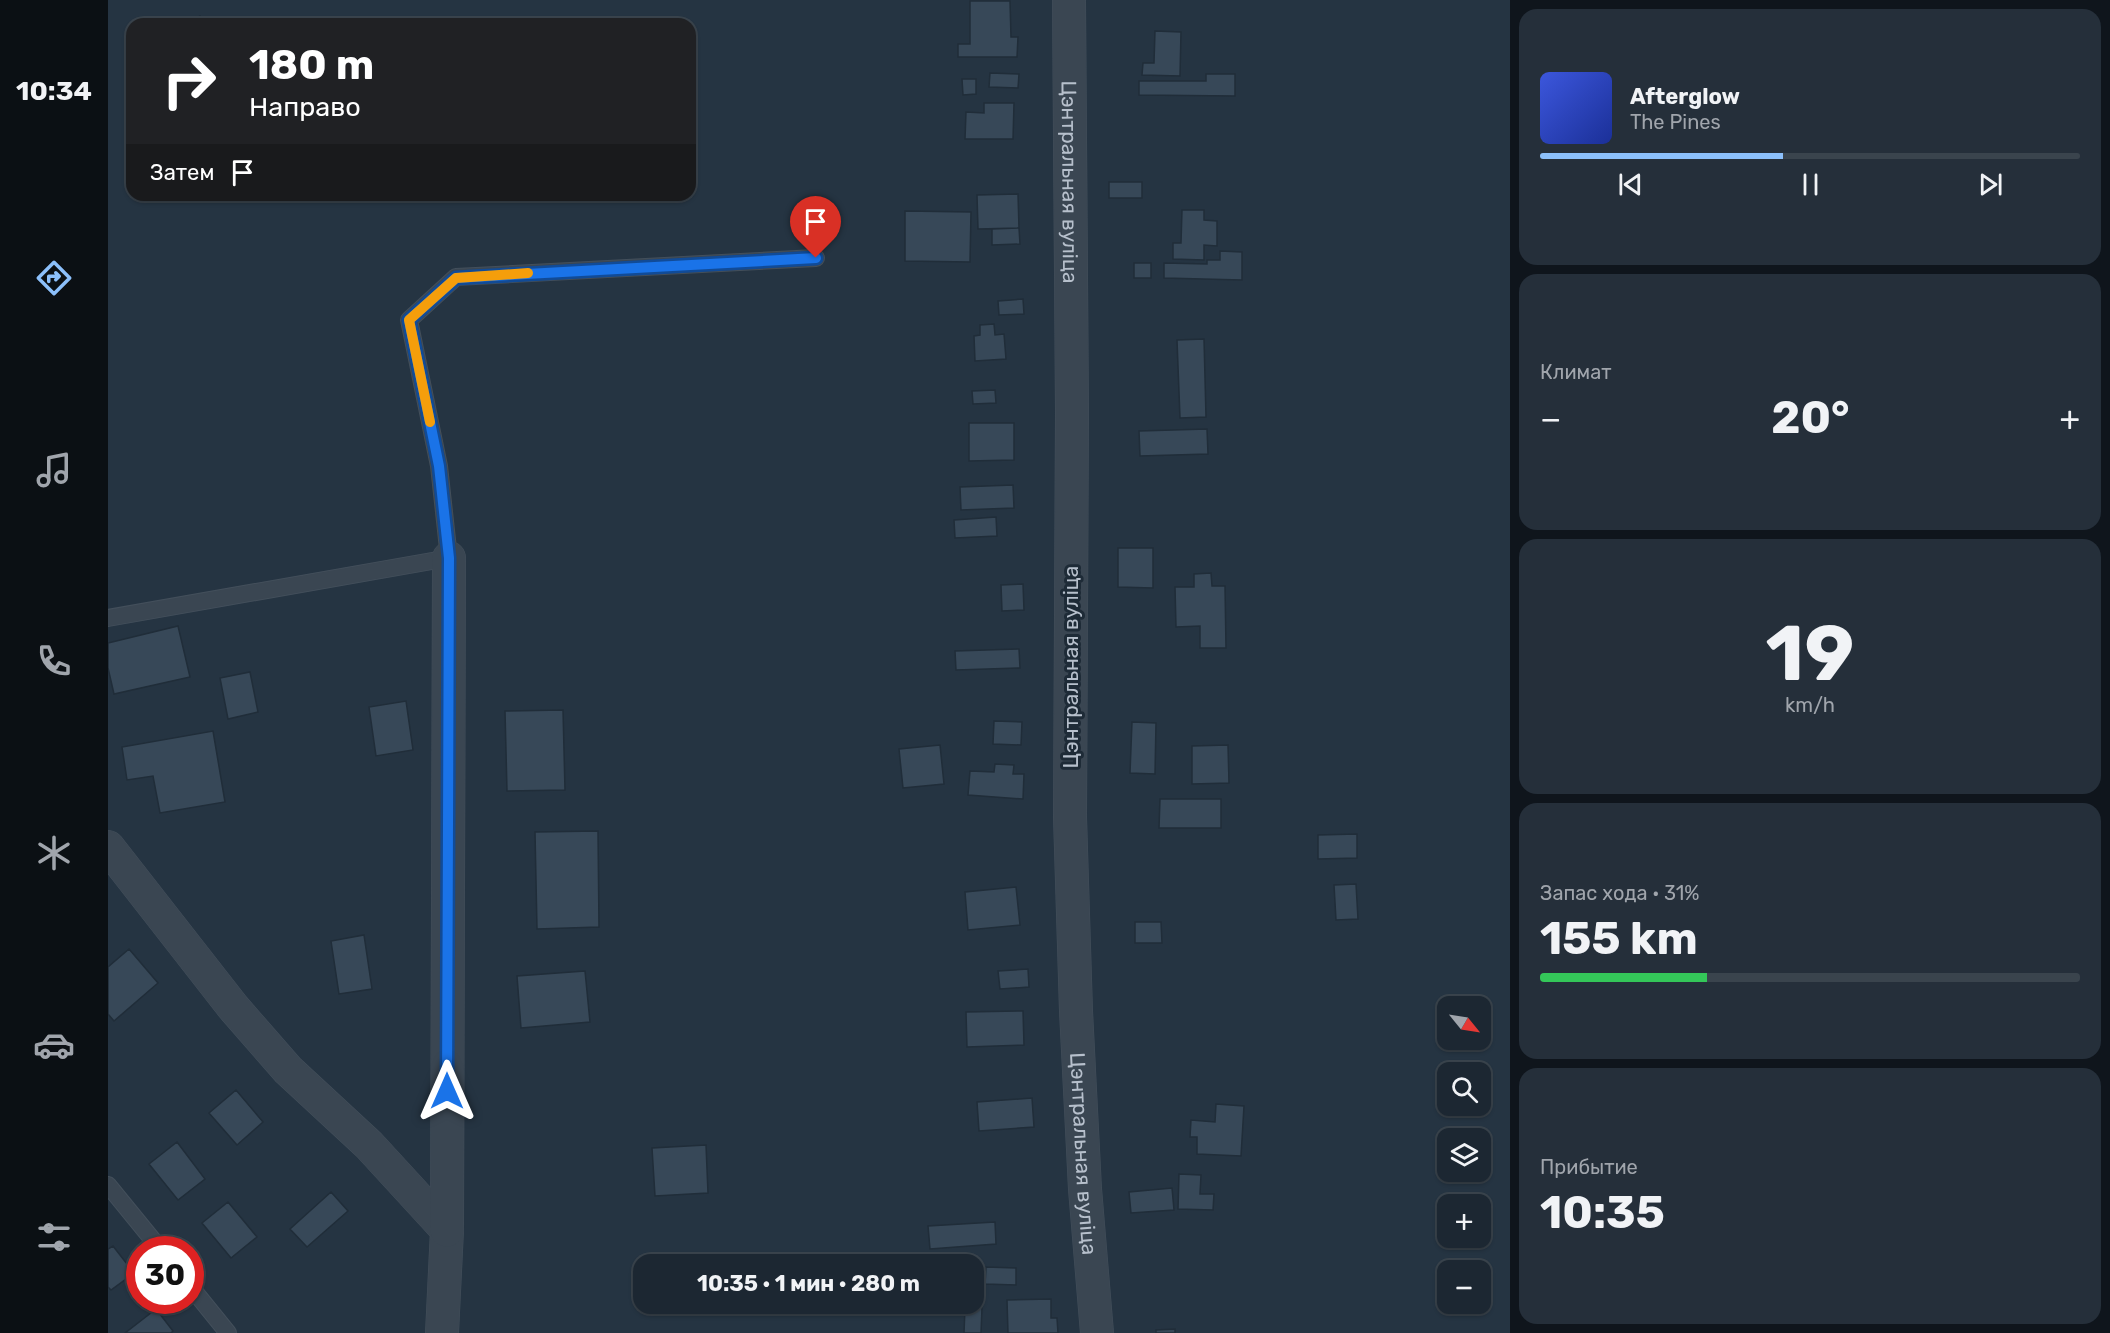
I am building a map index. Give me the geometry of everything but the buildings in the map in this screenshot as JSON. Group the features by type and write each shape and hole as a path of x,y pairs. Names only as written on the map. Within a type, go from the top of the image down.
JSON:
{"street":[{"name":"Цэнтральная вуліца","path":"1069,0 1072,413 1070,817 1076,1011 1085,1189 1097,1333"},
{"path":"442,1333 447,1230 449,558"},
{"path":"108,847 233,1007 288,1070 369,1145 447,1230"}],"lane":[{"path":"108,618 449,558 439,466 409,320 456,278 816,258"},
{"path":"108,1185 150,1236"},
{"path":"204,1303 228,1333"}],"slow traffic":[{"path":"430,422 409,320 456,278 528,273"}],"route":[{"path":"447,1091 449,558 439,466 409,320 456,278 816,258"}]}
